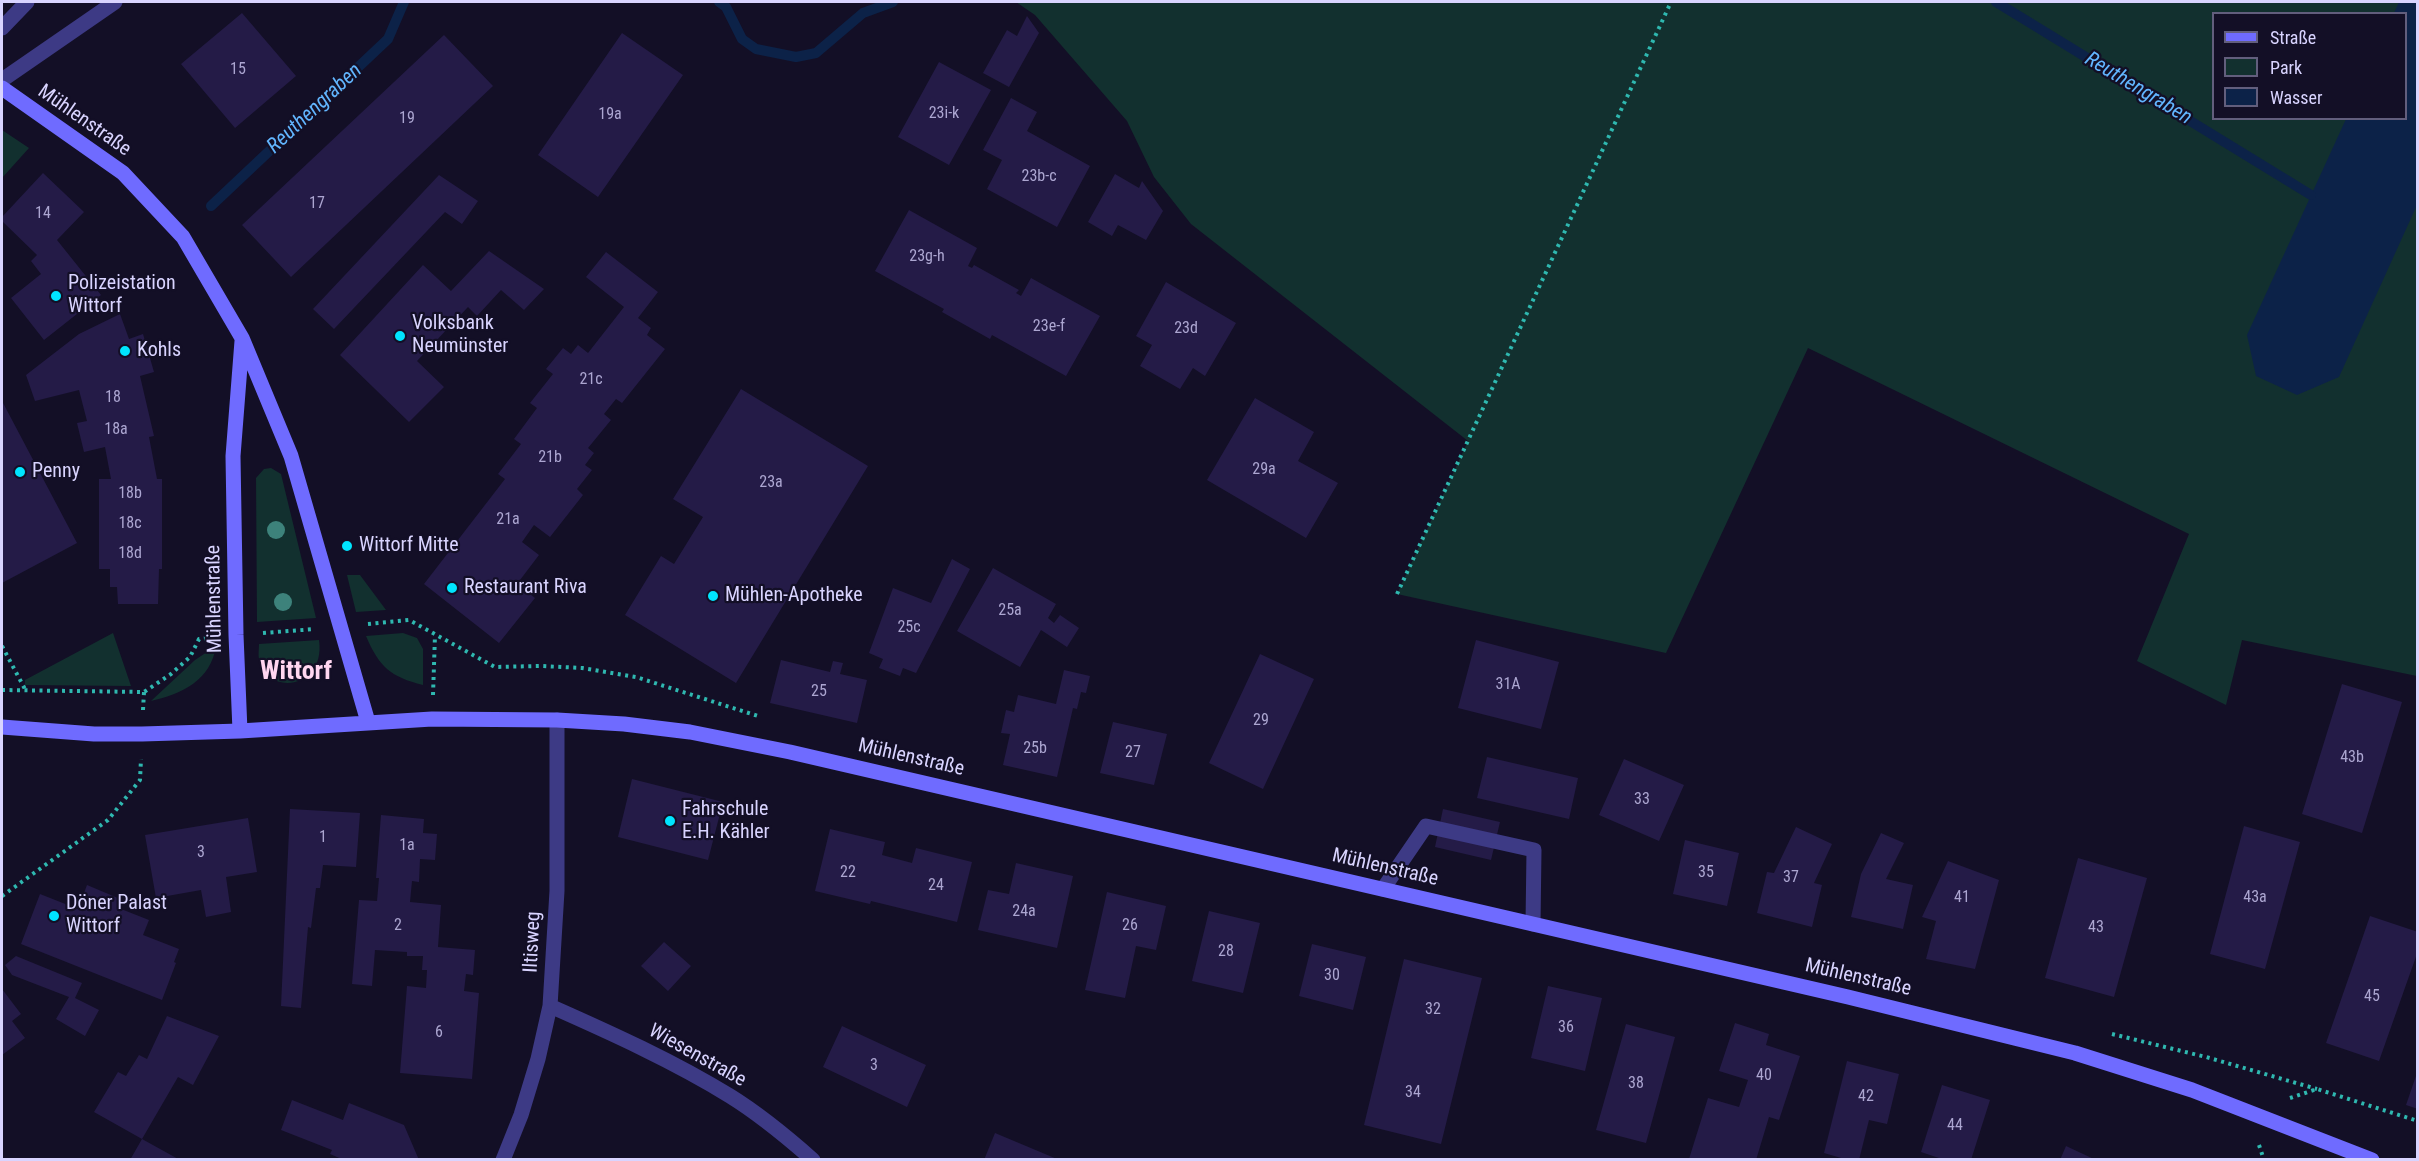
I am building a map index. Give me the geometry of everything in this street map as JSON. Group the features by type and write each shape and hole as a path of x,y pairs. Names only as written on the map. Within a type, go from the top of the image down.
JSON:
{"street":[{"path":"2,28 27,2"},
{"path":"2,80 115,2"},
{"name":"Mühlenstraße","path":"2,88 123,173 183,237 242,338 291,456 368,722"},
{"name":"Mühlenstraße","path":"242,338 233,456 240,731 432,718 557,720 624,724 690,732 790,752 1848,997 2075,1053 2192,1090 2372,1160"},
{"name":"Iltisweg","path":"503,1160 521,1115 538,1059 550,1006 557,891 557,720"},
{"path":"2,727 94,734 240,731"},
{"path":"1383,889 1426,826 1534,850 1533,924"},
{"name":"Wiesenstraße","path":"550,1006 659,1057 731,1097 779,1131 813,1160"}],"path":[{"path":"1397,594 1671,2"},
{"path":"432,718 435,635"},
{"path":"2,646 26,691"},
{"path":"2,896 108,820 140,780 144,692"}],"green space":[{"path":"1016,2 2417,2 2417,676 2242,640 2226,705 2137,661 2189,534 1808,348 1666,653 1397,594 1468,441 1191,224 1154,177 1127,121 1035,15"},
{"path":"2,130 29,148 2,178"},
{"path":"271,468 281,474 316,618 257,622 256,478 264,469"},
{"path":"347,575 360,575 386,610 356,612"},
{"path":"113,633 131,686 25,685 25,680"},
{"path":"403,633 417,638 423,649 423,685 402,678 387,669 376,656 366,636"},
{"path":"319,640 319,656 314,669 305,678 283,683 273,679 264,671 259,659 259,644"},
{"path":"216,646 208,668 193,684 174,694 151,701 195,660"}],"water":[{"path":"2399,2 2417,2 2417,205 2339,377 2297,395 2256,376 2247,335 2346,120 2407,120 2407,12 2394,12"}],"building":[{"path":"242,13 296,76 235,128 181,64"},
{"path":"1027,16 1039,33 1009,87 983,73 1007,30 1017,36"},
{"path":"622,33 683,75 598,197 538,155"},
{"path":"444,35 493,86 291,277 242,225"},
{"path":"939,62 991,90 949,165 898,137"},
{"path":"1011,98 1037,112 1027,131 1090,166 1057,227 987,189 1002,160 983,150"},
{"path":"43,173 84,212 57,240 101,295 44,340 11,298 41,274 31,261 37,255 2,221 2,217"},
{"path":"1115,174 1139,188 1142,181 1163,211 1146,240 1118,225 1112,236 1088,222"},
{"path":"439,175 478,201 462,224 445,212 334,329 313,309"},
{"path":"909,210 977,248 968,266 972,268 974,265 1019,290 1016,293 1021,296 1031,278 1100,316 1066,376 992,335 990,339 942,312 944,309 875,271"},
{"name":"Volksbank Neumünster","path":"489,251 544,289 524,310 501,290 477,316 468,307 417,361 444,387 409,422 340,355 423,265 451,291"},
{"path":"606,252 658,292 638,318 651,328 647,335 665,349 622,403 616,399 604,414 611,420 588,448 594,453 585,465 592,470 577,489 583,495 550,537 534,525 522,542 539,555 517,584 535,598 499,643 424,584 505,479 498,474 521,444 514,439 537,408 530,403 553,374 546,369 563,348 571,354 578,345 588,353 624,307 586,277"},
{"path":"1166,282 1236,323 1205,376 1193,368 1180,389 1140,366 1152,345 1136,336"},
{"path":"120,314 129,339 143,334 154,372 140,376 154,436 149,437 157,479 162,479 162,569 159,569 158,604 118,604 117,587 110,587 110,569 99,569 99,479 111,479 105,447 84,452 77,423 87,421 79,390 35,401 26,375 79,334"},
{"path":"741,389 868,466 736,683 625,615 661,556 674,564 703,517 673,499"},
{"path":"1255,398 1314,432 1298,461 1338,483 1306,538 1207,480"},
{"name":"Penny","path":"2,401 77,543 2,583"},
{"path":"952,559 970,569 916,673 903,668 900,676 879,668 883,659 869,653 893,588 931,603"},
{"path":"993,568 1056,604 1048,618 1054,623 1060,615 1079,628 1067,647 1041,630 1020,667 957,631"},
{"path":"1476,640 1559,662 1541,729 1458,708"},
{"path":"1260,654 1314,679 1263,789 1209,763"},
{"path":"781,660 830,672 833,661 843,663 840,674 867,680 857,723 770,703"},
{"path":"1064,670 1090,676 1086,693 1081,692 1077,709 1073,708 1057,777 1003,765 1010,734 1001,733 1006,710 1014,712 1018,695 1056,704"},
{"path":"2342,684 2402,702 2362,833 2302,814"},
{"path":"1113,722 1167,734 1154,785 1100,773"},
{"path":"1487,757 1578,778 1569,819 1477,798"},
{"path":"1624,759 1684,785 1659,841 1599,815"},
{"name":"Fahrschule E.H. Kähler","path":"632,779 723,802 708,860 618,837"},
{"path":"290,809 360,813 356,867 323,865 320,888 316,888 311,928 308,927 301,1008 281,1006"},
{"path":"1443,809 1500,822 1491,860 1435,847"},
{"path":"381,815 424,819 423,833 437,834 435,860 420,859 419,882 412,881 410,902 441,905 438,947 475,950 473,975 466,974 464,991 479,993 472,1079 400,1073 407,986 426,988 427,970 422,970 423,956 407,956 407,952 375,950 372,986 352,984 359,900 377,901 379,878 376,878"},
{"path":"248,818 257,872 226,877 231,912 206,917 201,890 156,898 145,835"},
{"path":"2244,826 2300,842 2265,969 2210,954"},
{"path":"1796,827 1832,844 1814,883 1822,885 1812,927 1757,913 1767,872 1774,873"},
{"path":"830,829 885,842 882,855 912,863 916,848 972,862 957,922 871,901 870,904 815,891"},
{"path":"1881,833 1904,843 1886,879 1913,885 1903,929 1851,917 1861,874"},
{"path":"1685,840 1739,853 1727,906 1673,894"},
{"path":"2078,858 2147,878 2114,997 2045,978"},
{"path":"1948,861 1999,880 1975,969 1926,959 1936,921 1922,917"},
{"path":"1016,863 1073,876 1057,948 978,930 988,890 1009,894"},
{"path":"87,885 125,901 121,909 149,920 143,935 179,949 162,1000 21,944 40,894 78,909"},
{"path":"1107,892 1166,906 1156,950 1136,946 1125,998 1085,990"},
{"path":"1209,911 1260,923 1243,993 1192,981"},
{"path":"2370,916 2418,932 2418,951 2379,1061 2326,1043"},
{"path":"664,942 691,966 668,991 641,966"},
{"path":"1312,944 1366,957 1353,1010 1299,996"},
{"path":"16,956 82,983 75,998 99,1010 85,1036 56,1019 69,997 12,975 5,965"},
{"path":"1404,959 1482,978 1441,1144 1364,1125"},
{"path":"1548,986 1602,998 1585,1071 1531,1058"},
{"path":"2,989 21,1014 12,1021 25,1038 2,1055"},
{"path":"167,1016 219,1036 193,1085 178,1077 142,1139 94,1112 118,1072 126,1076 139,1055 147,1059"},
{"path":"1735,1023 1769,1034 1766,1045 1800,1056 1779,1120 1769,1117 1756,1160 1689,1159 1708,1098 1739,1107 1748,1080 1719,1071"},
{"path":"1626,1024 1675,1037 1646,1143 1596,1130"},
{"path":"842,1026 926,1065 907,1107 823,1067"},
{"path":"1847,1061 1899,1074 1887,1124 1869,1120 1859,1160 1848,1160 1824,1153"},
{"path":"2418,1073 2418,1109 2406,1105"},
{"path":"1942,1085 1990,1100 1971,1160 1945,1160 1921,1152"},
{"path":"292,1100 343,1120 349,1103 404,1125 419,1160 344,1160 330,1154 332,1150 281,1130"},
{"path":"995,1133 1057,1159 1057,1160 984,1160"},
{"path":"142,1139 180,1160 130,1160"},
{"path":"2066,1146 2096,1160 2060,1160"}],"waterway":[{"name":"Reuthengraben","path":"211,206 388,39 404,2"},
{"name":"Reuthengraben","path":"719,2 726,7 742,39 756,49 796,57 816,53 863,13 893,2"},
{"name":"Reuthengraben","path":"1996,2 2311,195"}],"place":[{"name":"Polizeistation Wittorf","path":"56,296"},
{"name":"Volksbank Neumünster","path":"400,336"},
{"name":"Kohls","path":"125,351"},
{"name":"Penny","path":"20,472"},
{"name":"Wittorf Mitte","path":"347,546"},
{"name":"Restaurant Riva","path":"452,588"},
{"name":"Mühlen-Apotheke","path":"713,596"},
{"name":"Fahrschule E.H. Kähler","path":"670,821"},
{"name":"Döner Palast Wittorf","path":"54,916"}],"district":[{"name":"Wittorf","path":"296,672"}]}
